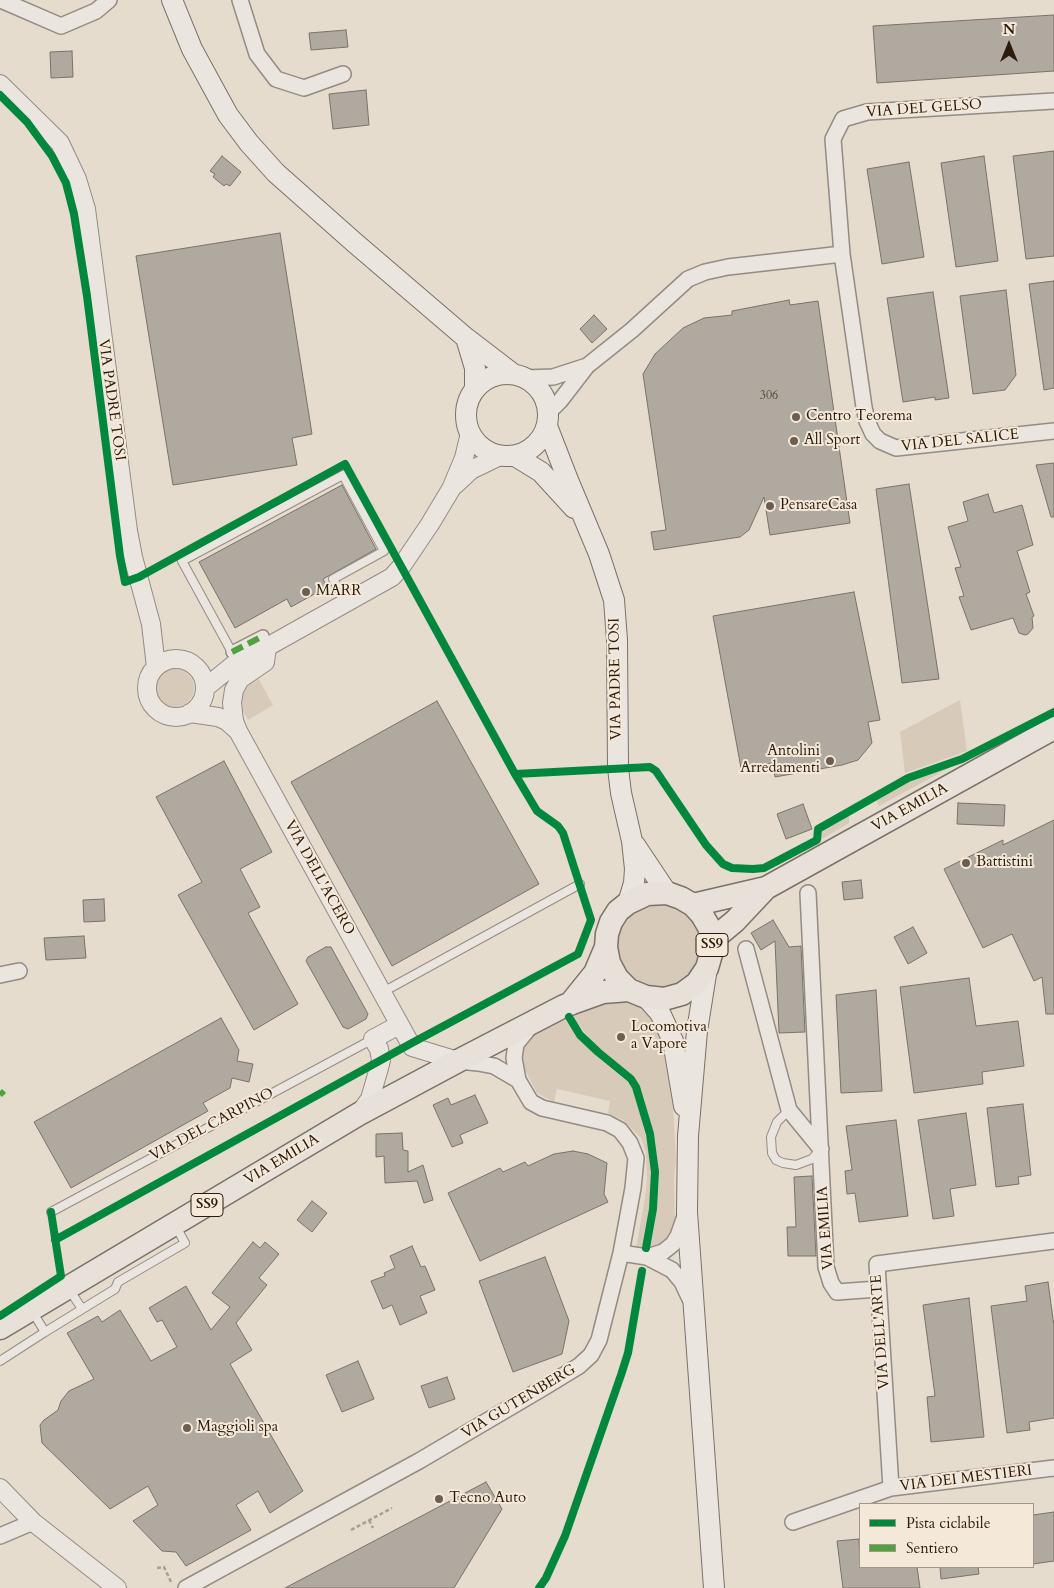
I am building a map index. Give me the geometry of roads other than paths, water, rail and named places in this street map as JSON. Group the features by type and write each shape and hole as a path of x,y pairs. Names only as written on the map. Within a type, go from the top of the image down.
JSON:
{"main road":[{"name":"VIA PADRE TOSI","path":"172,0 192,49 228,115 249,143 276,173 466,338 538,387 545,398 548,419 599,554 614,600 617,640 618,768 621,793 632,841 634,876 628,903"},
{"path":"466,338 476,368 475,389"},
{"path":"470,433 466,422 466,410 469,399 475,389 486,380 499,375 520,376"},
{"path":"508,456 526,452 536,446 543,437 548,419"},
{"name":"VIA PADRE TOSI","path":"470,433 477,444 487,452 508,456 541,472 585,521"},
{"name":"VIA EMILIA","path":"693,905 766,888 1054,728"},
{"name":"VIA PADRE TOSI","path":"632,841 668,894"},
{"name":"VIA EMILIA","path":"712,940 736,921 766,888"},
{"name":"VIA EMILIA","path":"0,1328 359,1114 570,1004 603,992 638,994 664,999 682,994 697,983 707,968 712,940 709,927 702,915 693,905 681,898 668,894 647,894 628,903 618,911 611,922 607,934 606,947 609,963 617,978 638,994"},
{"name":"VIA EMILIA","path":"570,1004 595,973 606,947"},
{"path":"707,968 697,1031 688,1136 687,1212 692,1305 714,1588"},
{"path":"638,994 660,1013 673,1041 688,1136"}],"street":[{"path":"1,0 61,26 96,11 109,0"},
{"path":"240,0 257,54 276,79 304,88 343,74"},
{"name":"VIA PADRE TOSI","path":"0,84 60,143 77,179 86,209 128,532 151,624 156,667 147,688 151,702 161,713 168,716 190,714"},
{"name":"VIA DEL GELSO","path":"842,254 833,140 843,119 867,112 1054,101"},
{"path":"548,419 587,366 632,330 688,279 705,272 728,267 842,254"},
{"name":"VIA DEL SALICE","path":"842,254 864,407 867,421 873,434 880,441 896,448 1054,431"},
{"path":"520,376 553,377 587,366"},
{"path":"156,667 168,660 190,664 234,657 346,603 392,577 430,524 451,488 464,458 470,433"},
{"path":"451,488 471,470 508,456"},
{"name":"VIA PADRE TOSI","path":"151,624 169,648 202,674 205,691"},
{"name":"VIA DELL'ACERO","path":"236,726 232,703 234,690 240,679 265,662 265,642"},
{"path":"190,714 202,702 205,691 234,657"},
{"name":"VIA DELL'ACERO","path":"205,691 236,726 412,1047 458,1061"},
{"name":"VIA DELL'ACERO","path":"190,714 218,717 236,726"},
{"name":"VIA EMILIA","path":"808,892 826,1267 831,1283 837,1292 878,1289"},
{"path":"746,949 789,1110 821,1149"},
{"path":"0,975 19,971"},
{"name":"VIA GUTENBERG","path":"186,1588 419,1460 579,1366 591,1355 599,1340 621,1253 633,1188 636,1158 630,1143 620,1130 607,1122 542,1108 530,1102 518,1080 514,1058 516,1044 533,1023"},
{"path":"359,1114 370,1098 381,1060 379,1049 373,1039 399,1025"},
{"path":"458,1061 478,1062 494,1066 518,1080"},
{"path":"647,1257 663,1252 673,1244 687,1212"},
{"name":"VIA DELL'ARTE","path":"891,1488 877,1264 1054,1240"},
{"path":"621,1253 647,1257 672,1270 682,1282 692,1305"},
{"name":"VIA DEI MESTIERI","path":"794,1522 891,1488 1054,1468"},
{"path":"0,1488 33,1522 117,1588"},
{"path":"0,1536 33,1522"}],"lane":[{"path":"234,657 182,561 343,475 384,551 333,579 346,603"},
{"path":"381,993 580,884"},
{"name":"VIA DEL CARPINO","path":"51,1212 373,1039"},
{"path":"789,1110 777,1122 771,1137 772,1153 776,1160 783,1163 796,1164 812,1159 821,1149"},
{"path":"0,1361 115,1289 118,1282 185,1242 174,1224"},
{"path":"68,1287 82,1309"},
{"path":"31,1309 45,1332"}],"place":[{"name":"Centro Teorema","path":"796,417"},
{"name":"All Sport","path":"794,441"},
{"name":"PensareCasa","path":"770,506"},
{"name":"MARR","path":"306,592"},
{"name":"Antolini Arredamenti","path":"830,761"},
{"name":"Battistini","path":"966,863"},
{"name":"Locomotiva a Vapore","path":"621,1037"},
{"name":"Maggioli spa","path":"187,1428"},
{"name":"Tecno Auto","path":"439,1499"}]}
